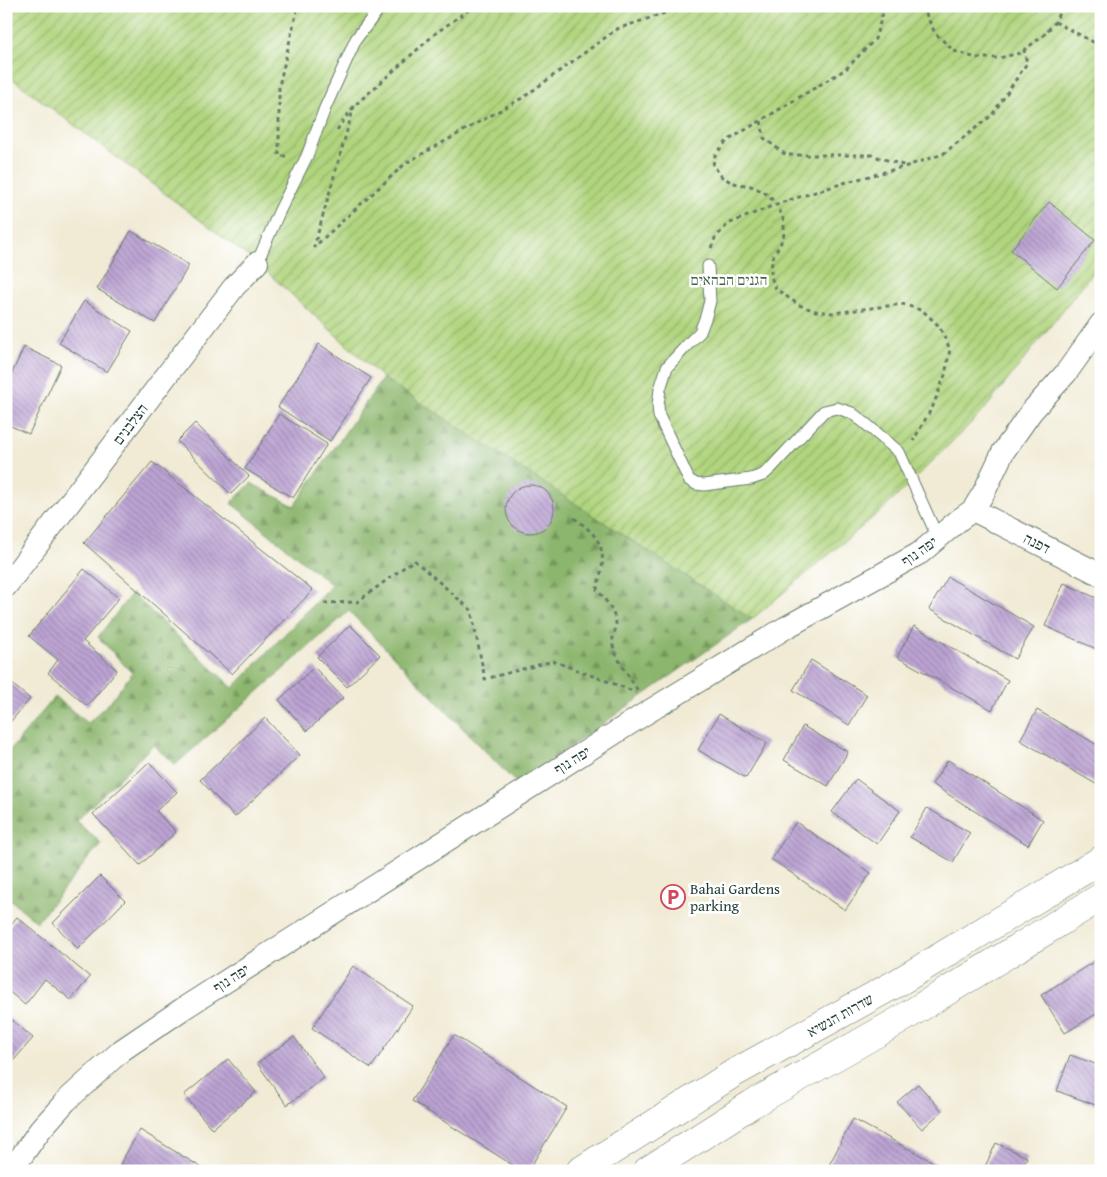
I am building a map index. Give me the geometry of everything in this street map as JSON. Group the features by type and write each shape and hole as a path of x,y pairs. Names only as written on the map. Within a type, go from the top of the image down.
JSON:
{"street":[{"name":"הצלבנים","path":"6,586 234,287 257,263"},
{"name":"יפה נוף","path":"11,1171 40,1130 66,1101 122,1050 184,1008 643,715 785,628 920,553 973,510 984,492 1002,452 1031,412 1066,373 1101,324"},
{"name":"דפנה","path":"973,510 1101,575"},
{"name":"שדרות הנשיא","path":"580,1171 734,1073 897,983 1101,860"},
{"path":"647,1171 752,1104 895,1023 1101,897"}],"lane":[{"path":"257,263 306,156 356,39 381,6"},
{"path":"708,266 710,300 703,324 700,332 667,367 660,389 658,405 659,416 689,480 704,486 751,479 763,475 824,411 837,408 852,413 899,452 938,538"}],"path":[{"path":"298,6 279,86 279,156 306,156"},
{"path":"474,6 436,33 354,106 314,247 406,163 524,97 617,29 686,6"},
{"path":"884,6 875,39 846,68 727,141 715,155 713,165 722,177 732,183 751,186 764,192 777,204 784,221 784,234 774,254 771,266 771,277 776,289 799,305 815,311 833,313 903,304 923,311 939,326 950,349 946,375 934,406 913,439 904,462"},
{"path":"922,6 935,33 954,51 976,58 999,58 1020,53 1043,36 1055,22 1062,6"},
{"path":"1055,22 1101,46"},
{"path":"708,266 715,238 728,224 777,204 942,154 992,115 1026,63 1024,50"},
{"path":"760,121 764,138 786,155 871,155 907,166"},
{"path":"324,603 358,602 414,560 471,610 484,678 553,660 639,693 612,644 616,624 615,619 605,599 597,590 602,564 602,551 598,540 586,526 574,518"}],"green space":[{"name":"הגנים הבהאים","path":"6,6 1101,6 1101,262 984,410 889,504 752,619 383,378 257,263 6,74"},
{"path":"383,378 752,619 517,784 349,611 175,765 153,745 76,821 101,843 37,922 6,896 6,755 55,697 88,723 109,703 132,673 98,637 132,593 233,688 332,585 231,503 251,483 294,506"}],"building":[{"path":"1049,202 1095,240 1057,288 1011,250"},
{"path":"131,231 189,265 155,323 97,289"},
{"path":"84,301 132,331 107,372 59,343"},
{"path":"319,344 371,378 330,441 278,407"},
{"path":"24,347 61,365 29,434 6,424 6,386"},
{"path":"279,414 327,444 293,498 245,469"},
{"path":"195,423 249,476 231,494 177,441"},
{"path":"152,462 313,590 232,674 84,543"},
{"path":"530,485 539,487 547,492 552,500 554,509 552,518 547,526 539,531 530,533 521,531 513,526 508,518 506,509 508,500 513,492 521,487"},
{"path":"84,569 119,598 83,641 117,670 87,706 48,673 58,660 29,636"},
{"path":"948,577 1034,627 1015,659 929,609"},
{"path":"1064,583 1101,600 1101,651 1045,626"},
{"path":"350,625 380,655 347,687 317,657"},
{"path":"914,626 1008,680 992,710 897,657"},
{"path":"811,660 867,695 849,725 793,690"},
{"path":"314,667 343,698 307,731 279,700"},
{"path":"6,679 30,699 6,727"},
{"path":"1037,710 1101,747 1101,787 1020,740"},
{"path":"719,714 767,743 746,778 698,750"},
{"path":"265,718 300,755 235,817 200,780"},
{"path":"803,726 848,752 828,786 784,760"},
{"path":"948,760 1043,820 1028,845 932,784"},
{"path":"149,762 177,792 156,811 176,832 140,865 93,814"},
{"path":"856,779 900,811 877,844 832,812"},
{"path":"927,808 970,833 953,862 910,837"},
{"path":"796,822 871,873 845,910 771,859"},
{"path":"100,876 125,901 78,949 53,923"},
{"path":"17,917 90,977 71,1000 45,979 25,1005 6,989 6,930"},
{"path":"1101,957 1101,1011 1065,1033 1041,995"},
{"path":"353,966 413,1006 371,1068 312,1028"},
{"path":"6,1015 33,1038 8,1067 6,1066"},
{"path":"454,1035 567,1107 528,1171 522,1171 412,1101"},
{"path":"294,1037 324,1078 287,1105 257,1063"},
{"path":"1070,1055 1101,1066 1101,1107 1057,1091"},
{"path":"228,1059 256,1092 212,1129 184,1095"},
{"path":"918,1084 942,1111 922,1129 897,1102"},
{"path":"853,1119 950,1171 826,1171"},
{"path":"140,1130 207,1171 132,1171 120,1164"},
{"path":"996,1143 1027,1157 1021,1171 983,1171"}],"place":[{"name":"Bahai Gardens parking","path":"673,897"}]}
